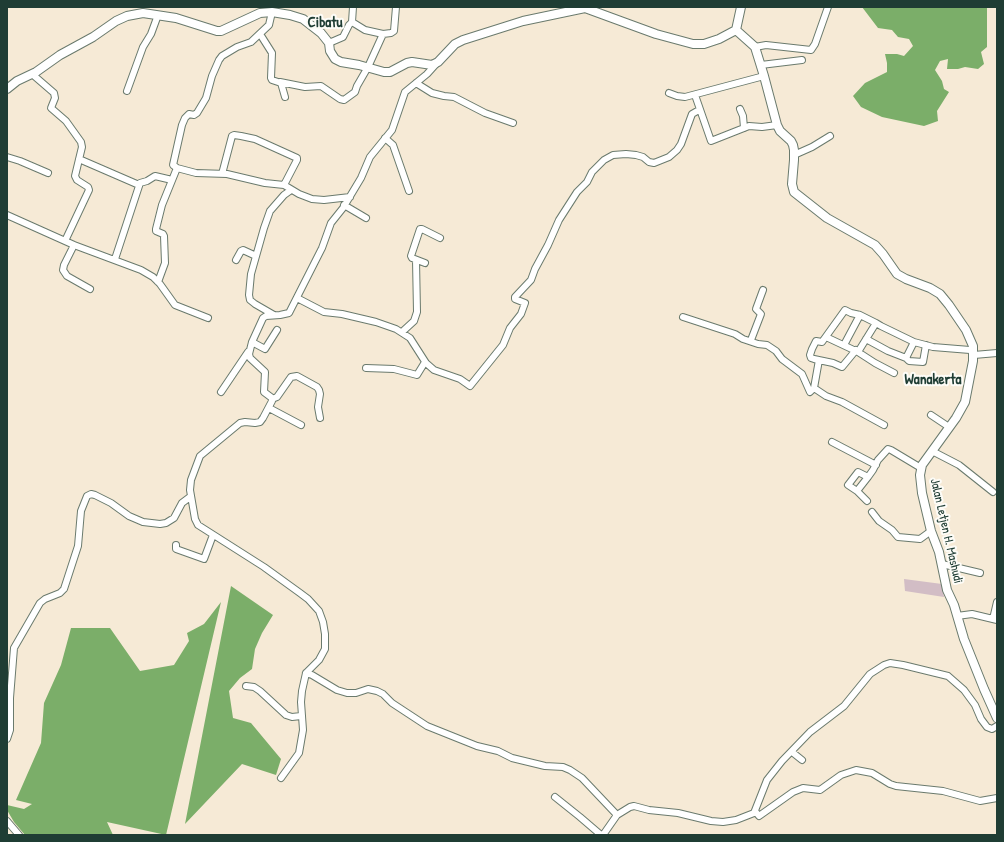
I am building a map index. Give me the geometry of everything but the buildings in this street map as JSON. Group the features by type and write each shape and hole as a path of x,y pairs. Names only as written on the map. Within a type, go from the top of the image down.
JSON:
{"main road":[{"path":"7,89 17,81 32,74 60,55 93,37 116,21 127,16 143,13 176,18 216,31 221,31 260,13 272,12 290,15 303,19 321,33 329,43 330,51 335,59 341,62 390,72 412,62 428,65 436,64 455,44 463,40 523,21 584,7 656,34 693,44 704,44 720,39 736,30 741,7"},
{"name":"Jalan Letjen H. Mashudi","path":"736,30 754,47 761,65 776,125 791,141 794,150 792,177 794,192 827,218 875,245 897,274 930,288 940,294 966,330 973,346 974,354 964,402 949,427 925,460 921,468 920,475 922,493 931,531 942,564 947,590 964,639 997,718"}],"street":[{"path":"329,43 343,37 352,22 353,7"},
{"path":"352,22 366,30 383,34 391,33 394,31 396,7"},
{"path":"754,47 766,45 811,50 815,44 828,7"},
{"path":"272,12 269,25 260,34 248,44 237,47 222,56 219,60 212,76 206,98 196,114 187,115 182,125 173,165 177,168 207,174 222,174 270,184 284,185 305,197 318,200 350,197"},
{"path":"127,91 143,48 151,34 158,15"},
{"path":"260,34 272,53 271,78 274,81 305,87 321,86 342,100 355,92 383,34"},
{"path":"761,65 802,60"},
{"path":"221,392 248,352 263,318 266,316 284,315 289,313 322,248 331,223 350,197 361,178 370,157 392,130 405,92 432,70 436,64"},
{"path":"32,74 54,93 55,98 51,108 66,120 81,142 82,147 75,176 77,180 88,187 89,190 65,241"},
{"path":"669,93 680,97 695,95 764,76"},
{"path":"280,82 285,97"},
{"path":"416,83 432,92 444,96 454,97 485,114 513,123"},
{"path":"695,95 711,141 749,126 762,127 776,125"},
{"path":"740,109 744,128"},
{"path":"297,298 324,312 342,314 391,326 402,332 413,343 425,362 437,372 460,379 470,386 503,345 510,328 521,314 524,303 515,299 515,297 531,280 559,220 577,192 588,182 592,172 604,160 613,155 636,155 654,163 668,157 677,150 681,144 691,116 699,110"},
{"path":"222,174 232,136 241,136 256,139 297,158 284,185"},
{"path":"794,155 830,136"},
{"path":"385,138 393,145 409,191"},
{"path":"7,157 20,160 48,173"},
{"path":"79,159 139,185"},
{"path":"158,282 165,263 164,236 156,230 162,205 177,168"},
{"path":"115,259 140,182 147,182 155,176 172,180"},
{"path":"274,315 255,304 249,297 251,274 270,211 291,190"},
{"path":"344,205 366,218"},
{"path":"7,215 74,245 115,259 141,270 158,282 175,305 208,318"},
{"path":"425,263 416,260 411,256 421,229 440,238"},
{"path":"74,245 63,270 67,276 90,289"},
{"path":"236,260 243,250 256,256"},
{"path":"402,332 414,321 417,312 416,260"},
{"path":"751,340 761,314 756,309 763,290"},
{"path":"876,322 866,339 842,368 833,363 812,358 810,355 816,341 822,342 845,310 876,322 881,326 914,342 926,345 970,350 974,354 997,353"},
{"path":"844,345 860,315"},
{"path":"683,316 751,340 758,344 767,345 776,351 782,359 802,374 812,390 842,402 884,424"},
{"path":"252,342 265,350 277,330"},
{"path":"826,336 857,351 894,373"},
{"path":"866,339 888,351 906,358 909,361 923,362 926,345"},
{"path":"906,358 914,342"},
{"path":"248,352 250,358 265,372 264,392 272,399"},
{"path":"809,399 819,360"},
{"path":"366,368 394,369 416,375 425,362"},
{"path":"281,778 299,753 302,737 302,691 306,673 319,660 324,649 324,622 319,611 308,599 264,567 233,546 213,535 196,522 190,497 192,480 200,456 203,452 240,423 260,422 272,399 277,397 291,377 297,376 317,387 319,390 318,406 320,418"},
{"path":"268,408 300,425"},
{"path":"931,415 949,427"},
{"path":"832,442 876,465"},
{"path":"857,491 868,477 878,460 888,449 921,468"},
{"path":"932,451 959,465 993,492"},
{"path":"867,501 857,491 848,485 858,472 868,477"},
{"path":"7,739 14,648 40,603 60,593 64,589 78,546 81,511 87,496 91,494 95,495 111,503 129,516 143,522 160,524 166,523 174,518 182,503 190,497"},
{"path":"872,512 879,521 892,530 898,537 920,539 931,531"},
{"path":"176,545 176,549 204,560 213,535"},
{"path":"942,564 980,573"},
{"path":"957,616 972,614 995,620 997,602"},
{"path":"756,814 767,780 810,732 844,706 870,674 877,668 884,665 903,664 948,676 964,690 975,705 981,719 987,727 992,729 997,726"},
{"path":"306,673 337,690 347,693 356,693 368,689 377,691 383,694 392,703 427,726 477,746 512,758 545,766 563,767 570,770 582,778 617,815"},
{"path":"246,686 254,687 260,691 277,708 288,716 302,716"},
{"path":"792,752 802,760"},
{"path":"555,797 602,835 617,815 634,806 649,810 678,813 711,821 723,822 756,814 759,816 787,795 799,789 808,788 820,790 841,775 856,770 872,773 896,786 943,791 980,801 997,798"},
{"path":"7,821 19,835"}],"shaded area":[{"path":"904,579 942,584 944,597 905,591"}],"green space":[{"path":"862,7 987,7 987,47 981,52 984,64 978,69 965,67 958,69 947,69 948,59 940,61 935,70 942,81 944,89 949,92 937,111 938,121 924,126 882,117 861,107 853,96 865,83 887,72 885,54 897,54 904,56 913,46 909,39 898,37 892,30 878,28"},
{"path":"231,586 273,615 262,633 255,649 252,669 240,678 229,691 233,718 251,723 281,759 276,775 242,764 185,824"},
{"path":"221,602 166,835 107,822 113,835 25,835 14,822 7,810 7,805 24,809 32,804 16,800 41,743 44,703 61,665 71,628 110,628 140,671 174,665 189,641 187,633 204,624"}],"district":[{"name":"Cibatu","path":"325,23"},
{"name":"Wanakerta","path":"933,380"}]}
